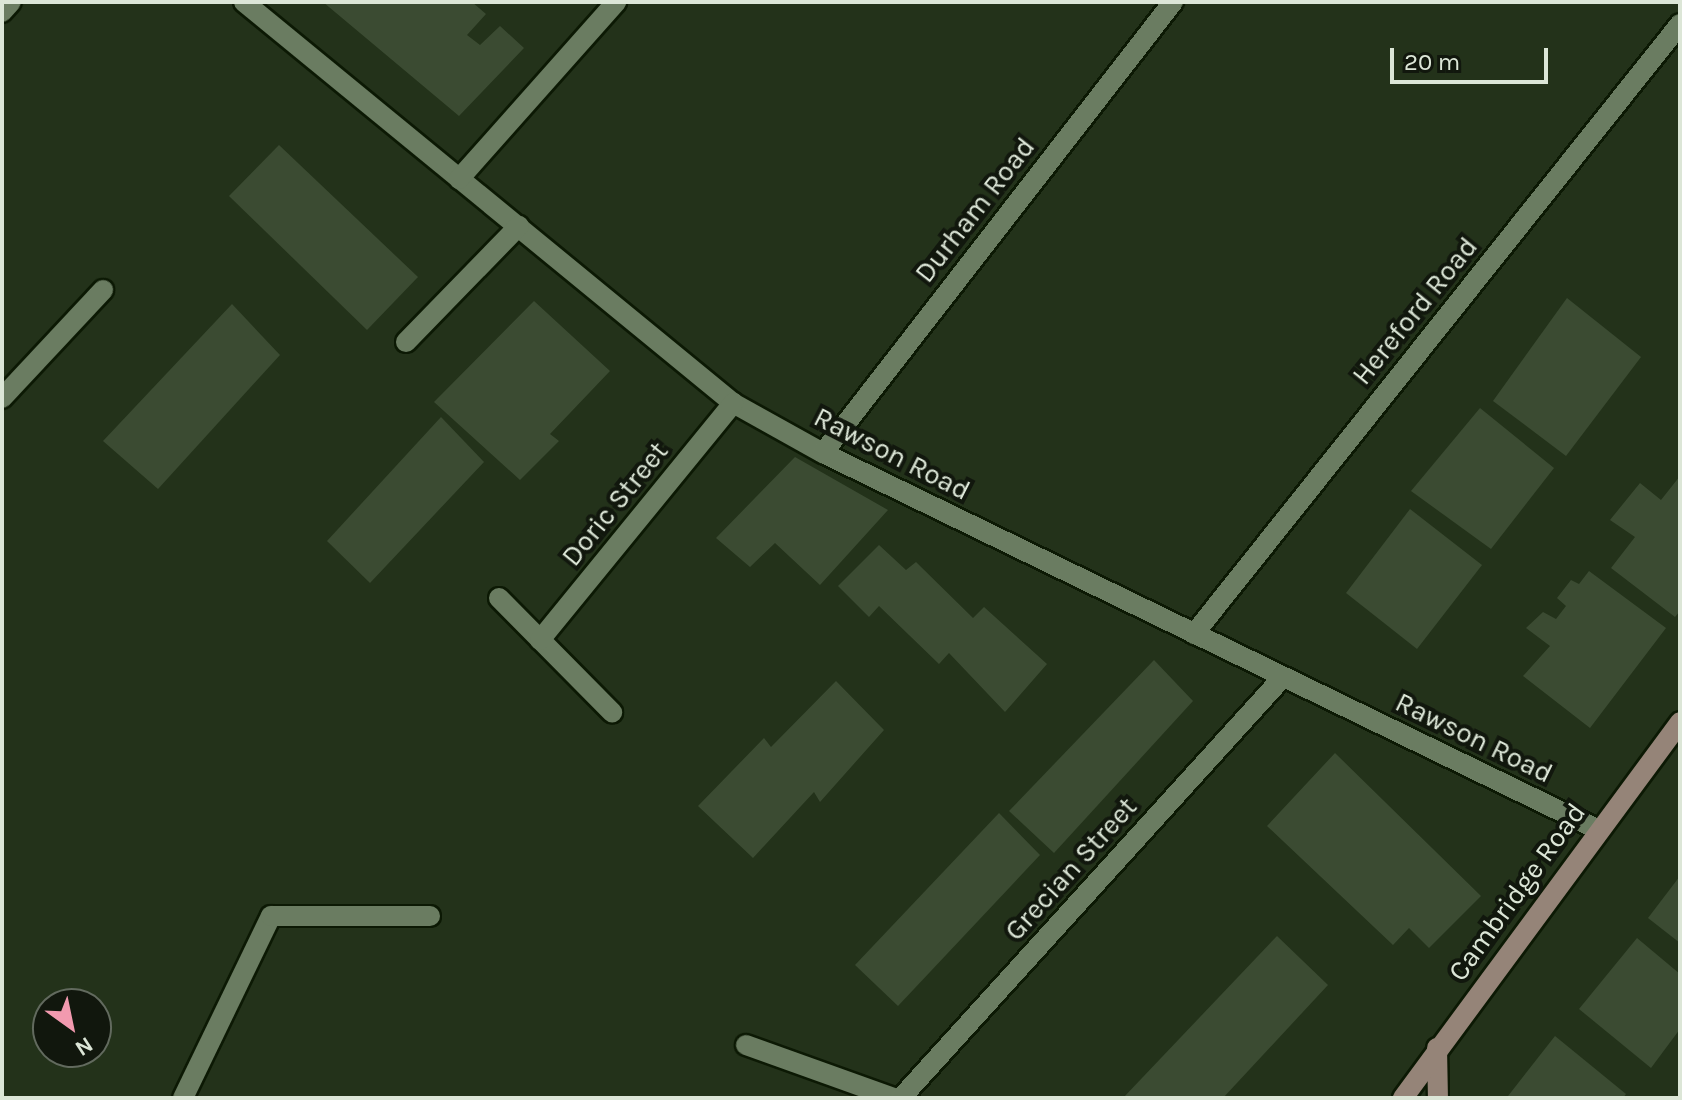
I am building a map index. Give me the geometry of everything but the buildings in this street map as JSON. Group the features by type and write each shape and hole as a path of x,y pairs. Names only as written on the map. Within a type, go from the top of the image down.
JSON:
{"main road":[{"name":"Cambridge Road","path":"1403,1098 1597,829 1680,722"},
{"path":"1437,1048 1438,1098"}],"street":[{"path":"2,12 11,2"},
{"name":"Rawson Road","path":"244,2 733,403 823,453 1597,829"},
{"path":"459,179 616,2"},
{"name":"Durham Road","path":"823,453 1173,2"},
{"name":"Hereford Road","path":"1194,634 1680,24"},
{"path":"406,342 519,226"},
{"path":"2,398 103,290"},
{"name":"Doric Street","path":"540,640 733,403"},
{"path":"499,598 612,712"},
{"name":"Grecian Street","path":"901,1098 1283,677"},
{"path":"183,1098 271,916 430,916"},
{"path":"746,1045 894,1098"}]}
